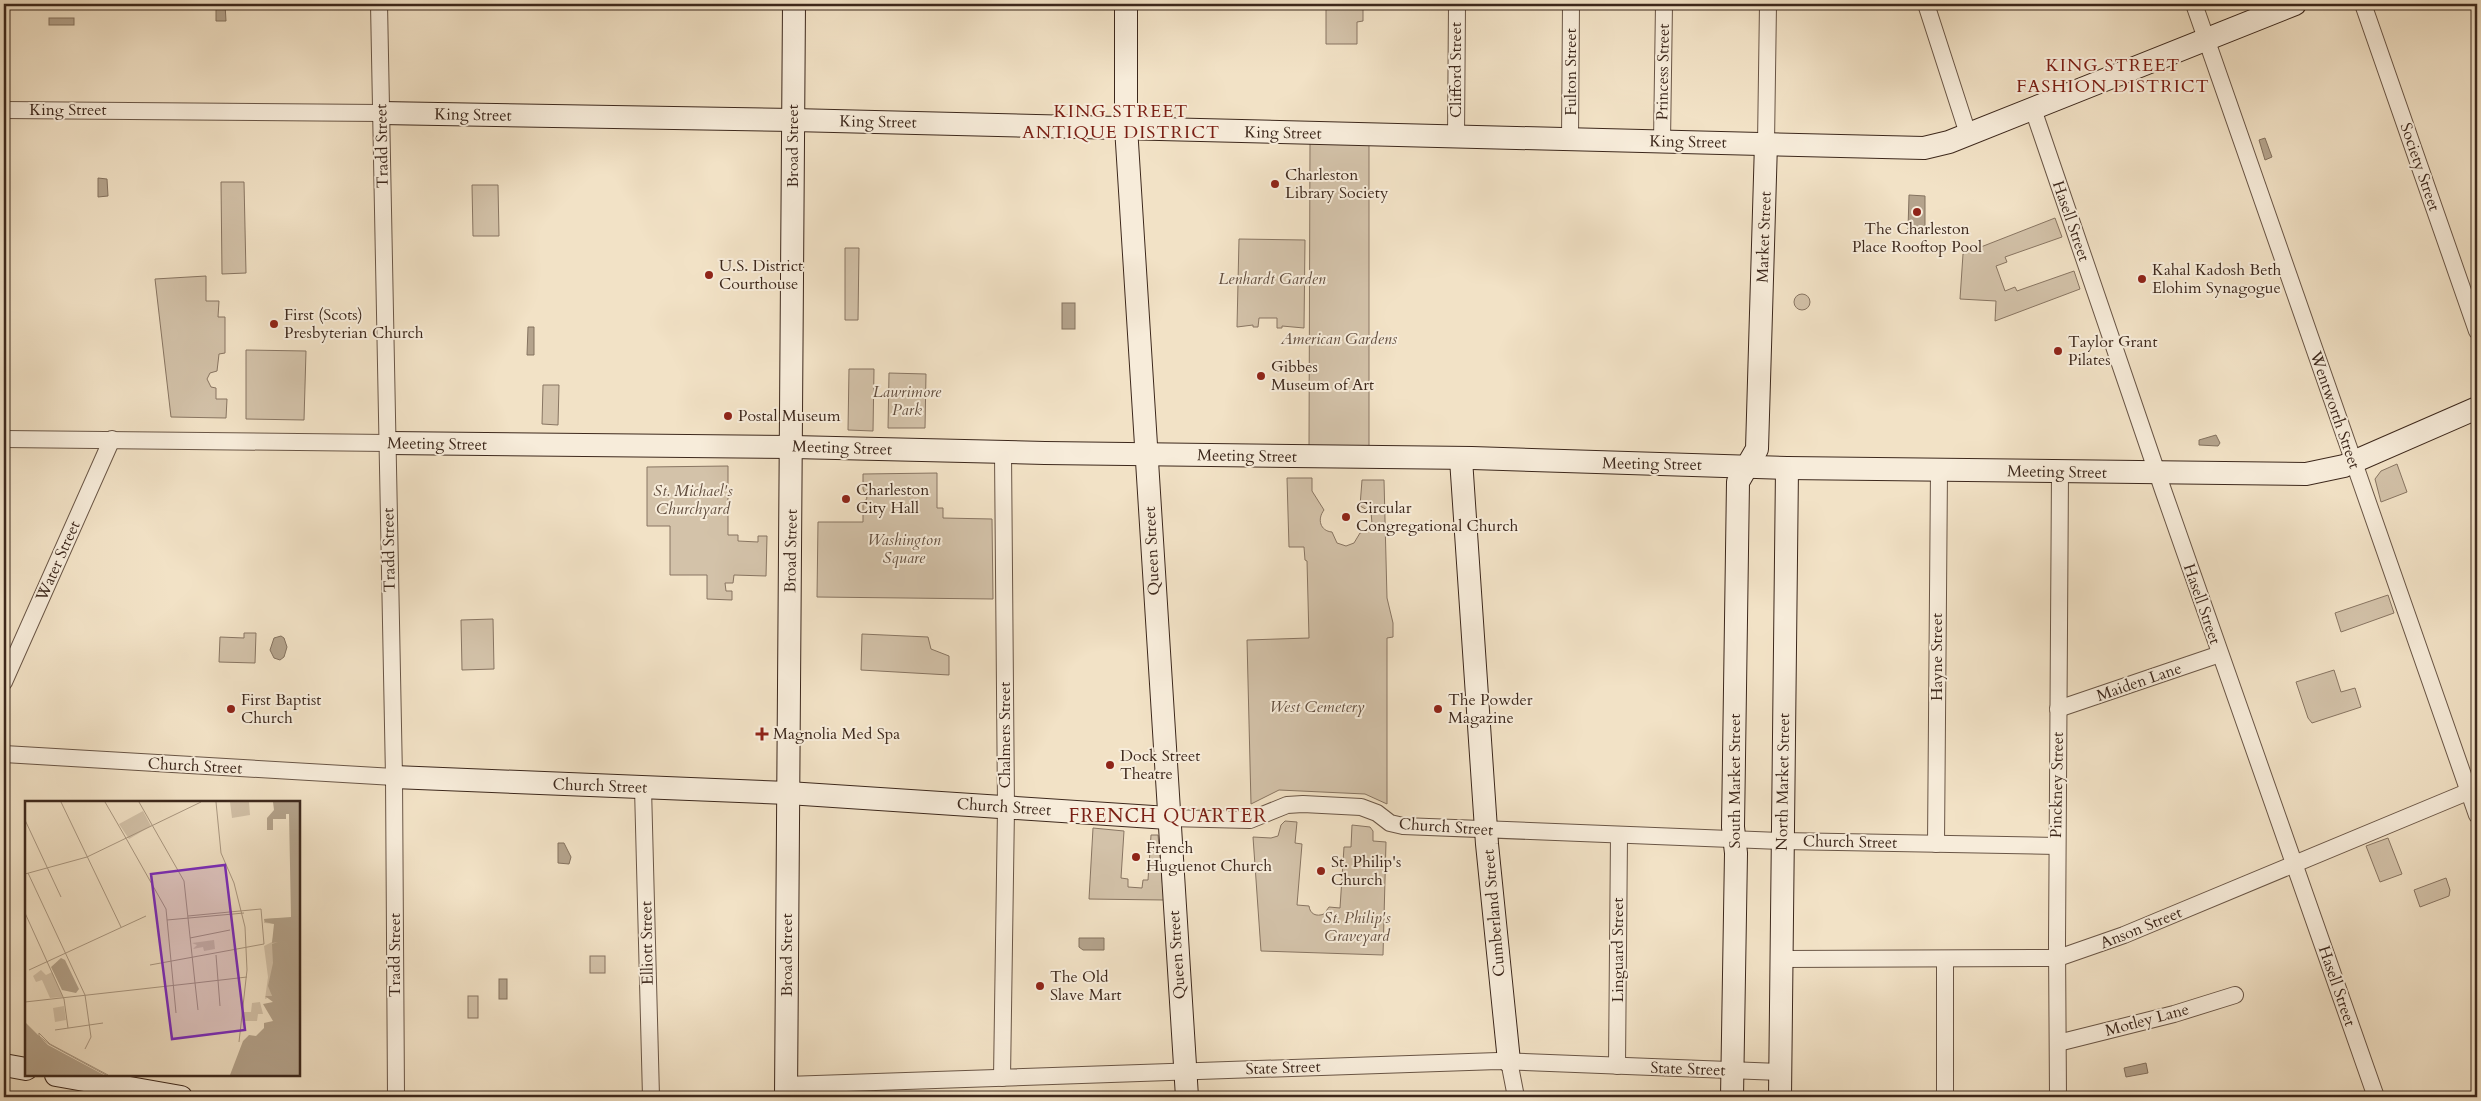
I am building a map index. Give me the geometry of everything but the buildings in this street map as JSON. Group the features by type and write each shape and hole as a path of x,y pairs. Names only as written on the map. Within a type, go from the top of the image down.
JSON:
{"street":[{"name":"Tradd Street","path":"379,4 394,777 396,1097"},
{"name":"Broad Street","path":"786,1091 794,4"},
{"name":"Queen Street","path":"1126,4 1126,128 1187,1097"},
{"name":"Clifford Street","path":"1456,137 1457,4"},
{"name":"Fulton Street","path":"1570,139 1571,4"},
{"name":"Princess Street","path":"1662,141 1664,4"},
{"name":"Market Street","path":"1747,467 1757,450 1768,4"},
{"path":"1926,4 1968,134"},
{"name":"Wentworth Street","path":"2194,4 2354,462 2473,790 2477,815"},
{"name":"King Street","path":"4,110 381,113 793,120 1924,148 1943,144 2295,4"},
{"name":"Society Street","path":"2363,4 2477,331"},
{"name":"Hasell Street","path":"2033,109 2157,473 2376,1097"},
{"name":"Meeting Street","path":"4,439 792,447 1146,455 1460,459 1786,468 2306,474 2333,470 2354,462 2477,408"},
{"name":"Water Street","path":"4,682 112,440"},
{"name":"Chalmers Street","path":"1002,1078 1006,808 1003,452"},
{"name":"Cumberland Street","path":"1460,459 1486,830 1505,1036 1516,1097"},
{"name":"South Market Street","path":"1732,1097 1736,838 1733,827 1738,482 1747,467"},
{"name":"North Market Street","path":"1780,1097 1786,468"},
{"name":"Hayne Street","path":"1936,844 1939,470"},
{"name":"Pinckney Street","path":"2058,1097 2057,846 2060,472"},
{"name":"Maiden Lane","path":"2058,709 2220,654"},
{"name":"Church Street","path":"4,754 394,777 788,793 1168,818 1250,820 1287,805 1303,804 1368,809 1397,825 1486,830 1782,841 2057,846"},
{"name":"Elliott Street","path":"643,788 651,1097"},
{"name":"Anson Street","path":"1781,959 2058,958 2096,946 2294,866 2473,790"},
{"name":"Linguard Street","path":"1617,1066 1619,835"},
{"path":"1945,959 1945,1097"},
{"name":"Motley Lane","path":"2058,1043 2174,1014 2235,995"},
{"name":"State Street","path":"786,1091 1002,1078 1510,1061 1780,1072"},
{"path":"4,1065 25,1069"},
{"path":"62,1076 181,1097"}],"green space":[{"path":"1326,4 1363,4 1363,21 1357,22 1357,44 1326,44"},
{"name":"American Gardens","path":"1310,139 1369,140 1369,447 1309,446"},
{"path":"221,182 244,182 246,273 222,274"},
{"path":"472,185 498,185 499,236 473,236"},
{"path":"2055,218 2062,237 2005,257 2007,262 1996,266 2005,291 2015,287 2017,291 2074,271 2080,289 1995,321 1996,301 1960,299 1963,254"},
{"name":"Lenhardt Garden","path":"1239,239 1305,240 1304,328 1282,326 1282,328 1277,328 1277,318 1259,318 1258,327 1253,327 1253,325 1237,327"},
{"path":"845,248 859,248 858,320 845,320"},
{"path":"206,276 206,301 219,301 218,317 225,317 225,353 219,354 217,371 210,373 207,379 211,387 216,388 216,399 227,399 226,418 171,417 155,279"},
{"path":"1802,294 1810,302 1802,310 1794,302"},
{"path":"246,350 306,351 304,420 246,419"},
{"path":"849,369 874,369 873,431 848,430"},
{"name":"Lawrimore Park","path":"889,373 926,374 925,428 888,428"},
{"path":"543,385 559,385 558,425 542,424"},
{"path":"2397,464 2407,492 2381,502 2375,479 2381,471"},
{"name":"St. Michael's Churchyard","path":"728,466 728,535 738,535 738,541 758,542 758,536 767,536 766,576 734,575 733,583 725,583 726,591 732,591 732,600 707,599 707,575 670,575 670,526 647,526 647,467"},
{"name":"Washington Square","path":"937,473 937,508 943,508 943,518 992,519 993,599 817,597 818,522 863,522 863,505 867,498 863,489 863,474"},
{"name":"West Cemetery","path":"1287,478 1312,478 1312,491 1324,510 1320,521 1322,527 1332,532 1337,543 1346,546 1354,543 1360,533 1367,531 1372,524 1371,512 1360,506 1362,480 1384,480 1387,598 1393,623 1393,637 1387,638 1387,804 1365,794 1279,790 1251,804 1247,640 1309,638 1307,561 1305,560 1304,547 1289,547"},
{"path":"2388,595 2394,613 2341,632 2335,613"},
{"path":"493,619 494,669 462,670 461,620"},
{"path":"244,633 256,633 255,663 219,662 220,637 244,638"},
{"path":"862,634 928,637 931,649 949,656 949,675 861,670"},
{"path":"2334,670 2341,692 2355,688 2361,707 2312,723 2308,718 2296,682"},
{"name":"St. Philip's Graveyard","path":"1285,821 1297,822 1295,843 1302,844 1297,905 1309,906 1312,913 1316,915 1324,914 1329,907 1340,908 1344,847 1351,847 1352,825 1370,827 1373,831 1373,841 1386,842 1383,955 1261,951 1253,837 1271,838 1278,836 1281,825"},
{"path":"1093,828 1124,831 1121,878 1128,879 1128,887 1142,888 1143,880 1148,880 1151,835 1158,835 1164,900 1089,899"},
{"path":"2388,838 2402,874 2380,882 2366,846"},
{"path":"2446,878 2450,890 2449,896 2420,907 2414,890"},
{"path":"590,956 605,956 605,973 590,973"},
{"path":"468,996 478,996 478,1018 468,1018"}],"shaded area":[{"path":"216,4 225,4 226,21 216,21"},
{"path":"49,18 74,18 74,25 49,25"},
{"path":"2265,138 2272,157 2265,160 2259,140"},
{"path":"98,178 107,179 108,196 98,197"},
{"name":"The Charleston Place Rooftop Pool","path":"1909,195 1925,196 1925,229 1908,229"},
{"path":"1062,303 1075,303 1075,329 1062,329"},
{"path":"528,327 534,327 534,355 527,355"},
{"path":"2216,435 2220,443 2218,446 2199,445 2199,440"},
{"path":"281,636 284,638 287,647 284,657 280,660 274,658 270,650 274,638"},
{"path":"558,843 564,843 571,857 569,864 558,863"},
{"path":"1079,938 1104,938 1104,950 1083,950 1079,947"},
{"path":"499,979 507,979 507,999 499,999"},
{"path":"2146,1063 2148,1073 2126,1077 2124,1068"}],"place":[{"name":"Charleston Library Society","path":"1275,184"},
{"name":"The Charleston Place Rooftop Pool","path":"1917,212"},
{"name":"U.S. District Courthouse","path":"709,275"},
{"name":"Kahal Kadosh Beth Elohim Synagogue","path":"2142,279"},
{"name":"First (Scots) Presbyterian Church","path":"274,324"},
{"name":"Taylor Grant Pilates","path":"2058,351"},
{"name":"Gibbes Museum of Art","path":"1261,376"},
{"name":"Postal Museum","path":"728,416"},
{"name":"Charleston City Hall","path":"846,499"},
{"name":"Circular Congregational Church","path":"1346,517"},
{"name":"First Baptist Church","path":"231,709"},
{"name":"The Powder Magazine","path":"1438,709"},
{"name":"Magnolia Med Spa","path":"762,734"},
{"name":"Dock Street Theatre","path":"1110,765"},
{"name":"French Huguenot Church","path":"1136,857"},
{"name":"St. Philip's Church","path":"1321,871"},
{"name":"The Old Slave Mart","path":"1040,986"}],"district":[{"name":"KING STREET FASHION DISTRICT","path":"2113,75"},
{"name":"KING STREET ANTIQUE DISTRICT","path":"1121,121"},
{"name":"FRENCH QUARTER","path":"1168,816"}]}
